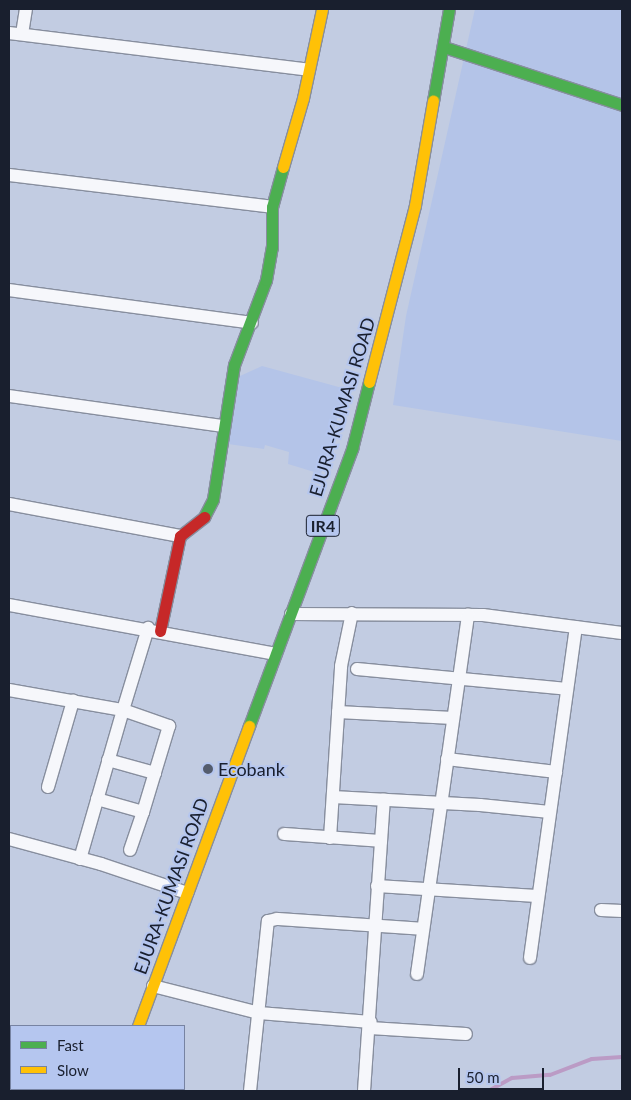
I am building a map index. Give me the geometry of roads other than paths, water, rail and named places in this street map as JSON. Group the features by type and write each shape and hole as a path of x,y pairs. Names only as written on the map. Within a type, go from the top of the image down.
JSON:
{"main road":[{"path":"154,629 180,536 206,515 213,499 223,426 234,366 252,323 268,272 272,207 309,70 322,9"},
{"name":"EJURA-KUMASI ROAD","path":"138,1025 352,449 372,380 414,205 444,47 449,9"},
{"path":"444,47 622,105"}],"street":[{"path":"26,9 15,34 309,70"},
{"path":"9,175 272,207"},
{"path":"9,290 252,323"},
{"path":"9,396 223,426"},
{"path":"9,504 180,536"},
{"path":"9,605 154,629 276,654"},
{"path":"290,614 468,615 622,633"},
{"path":"330,838 341,666 352,614"},
{"path":"417,974 468,615"},
{"path":"530,958 537,896 576,627"},
{"path":"80,859 123,710 154,629"},
{"path":"357,669 459,680 567,688"},
{"path":"9,689 123,710 169,726 130,850"},
{"path":"48,787 74,701"},
{"path":"338,712 453,718"},
{"path":"448,759 556,772"},
{"path":"108,760 155,773"},
{"path":"333,797 441,804 480,804 550,812"},
{"path":"97,799 143,812"},
{"path":"364,1091 371,1025 377,886 384,800"},
{"path":"284,834 380,841"},
{"path":"9,840 80,859 187,893"},
{"path":"377,886 537,896"},
{"path":"601,910 622,911"},
{"path":"250,1091 259,1013 265,928 268,921 278,918 423,929"},
{"path":"153,986 259,1013 466,1034"}],"waterway":[{"path":"490,1090 512,1078 550,1075 592,1059 622,1057"}],"place":[{"name":"Ecobank","path":"208,769"}]}
